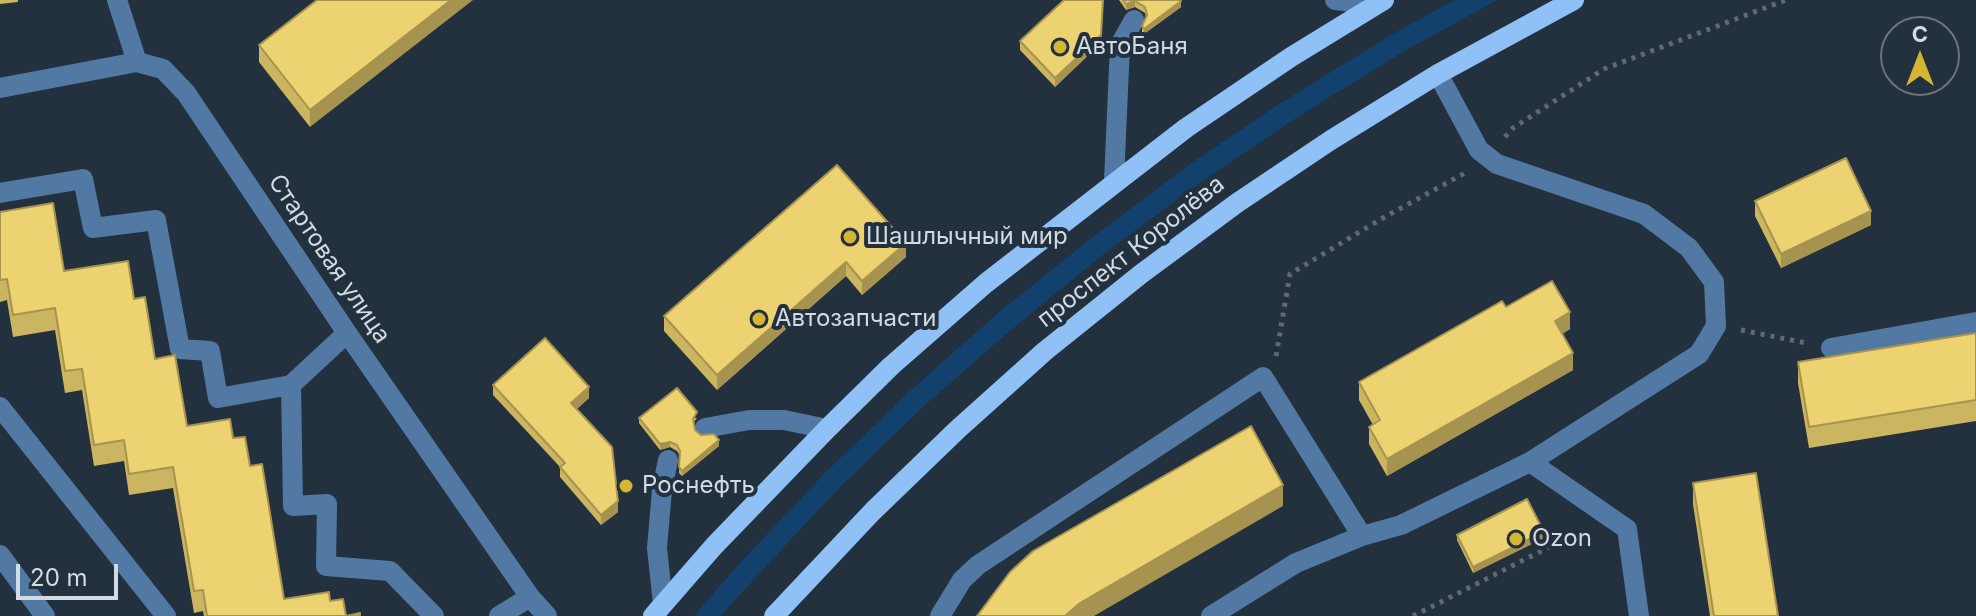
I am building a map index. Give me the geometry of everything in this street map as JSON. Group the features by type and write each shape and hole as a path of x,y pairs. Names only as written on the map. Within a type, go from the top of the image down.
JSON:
{"main road":[{"path":"658,610 714,546 827,429 891,366 986,283 1114,181 1350,4 1384,0"},
{"name":"проспект Королёва","path":"774,616 873,511 958,429 1045,351 1141,274 1237,203 1331,140 1438,74 1574,0"}],"street":[{"path":"0,88 137,62 117,0"},
{"path":"1114,181 1120,45 1134,20"},
{"name":"Стартовая улица","path":"137,62 163,69 186,93 347,333 530,597 547,616"},
{"path":"1211,616 1296,563 1362,536 1401,525 1530,462 1699,354 1716,326 1714,282 1689,248 1644,214 1497,164 1479,150 1438,74"},
{"path":"0,193 83,179 93,228 156,220 180,349 210,351 218,398 291,385 347,333"},
{"path":"1831,348 1976,322"},
{"path":"940,616 962,580 987,559 1263,377 1362,536"},
{"path":"291,385 293,506 327,504 326,566 390,571 434,616"},
{"path":"0,407 166,616"},
{"path":"705,428 749,420 784,420 827,429"},
{"path":"658,610 657,548 668,460"},
{"path":"1530,462 1627,529 1639,616"},
{"path":"0,555 45,616"},
{"path":"499,616 530,597"}],"path":[{"path":"1716,326 1831,348"},
{"path":"1413,616 1608,516"}],"shaded area":[{"path":"1455,0 1497,0 1401,53 1296,118 1201,182 1104,254 923,407 838,489 720,616 694,616 826,472 911,390 998,313 1190,164 1284,101 1391,35"}],"building":[{"path":"317,0 451,0 310,110 259,45"},
{"name":"АвтоБаня","path":"1064,0 1103,0 1101,35 1055,78 1020,41"},
{"path":"1123,0 1181,1 1144,29 1145,7 1135,1 1126,4"},
{"path":"1846,158 1871,211 1781,254 1755,201"},
{"path":"837,165 906,243 862,281 846,262 717,375 664,316"},
{"path":"53,203 64,271 128,261 134,299 145,297 155,359 175,355 187,426 230,419 233,438 245,437 250,466 262,464 284,599 329,592 330,601 343,599 346,616 207,616 203,590 194,591 173,467 129,474 124,440 94,445 82,369 65,371 55,308 13,315 7,279 0,280 0,212"},
{"path":"1552,281 1570,312 1555,321 1573,353 1387,459 1369,427 1380,420 1359,382 1502,301 1506,307"},
{"path":"1976,333 1976,400 1809,427 1798,362"},
{"path":"545,338 589,387 571,403 612,447 618,501 601,515 560,467 565,463 493,385"},
{"path":"677,388 697,412 693,419 695,430 701,435 714,434 719,440 682,471 677,445 670,442 660,444 639,418"},
{"path":"1251,426 1283,485 1080,603 1065,616 977,616 1010,572 1033,551"},
{"path":"1756,473 1778,616 1714,616 1693,483"},
{"path":"1527,499 1544,532 1473,567 1457,535"}],"place":[{"name":"АвтоБаня","path":"1060,47"},
{"name":"Шашлычный мир","path":"850,237"},
{"name":"Автозапчасти","path":"759,319"},
{"name":"Роснефть","path":"626,486"},
{"name":"Ozon","path":"1516,539"}]}
